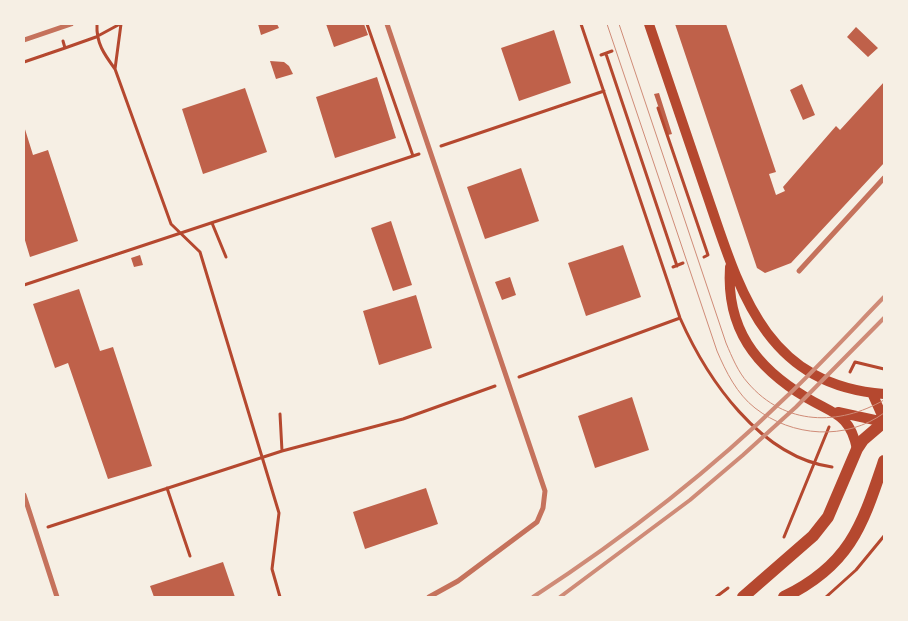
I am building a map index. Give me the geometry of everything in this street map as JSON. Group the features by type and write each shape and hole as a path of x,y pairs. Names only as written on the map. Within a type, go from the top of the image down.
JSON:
{"main road":[{"path":"649,24 730,263 754,315 776,343 796,362 817,376 855,390 884,394"},
{"path":"730,263 730,304 739,330 749,347 778,378 808,398 834,411 884,421"},
{"path":"872,393 884,421"},
{"path":"834,411 851,429 857,449"},
{"path":"743,597 813,536 828,517 857,449 863,440 884,421"},
{"path":"784,597 826,570 840,558 863,522 884,461"}],"street":[{"path":"24,40 71,24"},
{"path":"387,24 545,491 543,508 537,522 458,581 429,597"},
{"path":"799,270 884,178"},
{"path":"24,495 57,597"}],"path":[{"path":"97,24 96,37 101,49 115,70 171,224 200,252 279,513 272,569 280,597"},
{"path":"96,37 120,24"},
{"path":"115,70 120,24"},
{"path":"368,24 413,156"},
{"path":"581,24 680,318 701,361 722,391 741,413 770,439 815,465 837,468"},
{"path":"24,62 65,48"},
{"path":"601,55 612,52"},
{"path":"606,54 675,266 684,263"},
{"path":"24,285 604,91"},
{"path":"655,99 708,255 704,256"},
{"path":"212,223 226,257"},
{"path":"36,531 262,457 403,419 680,318"},
{"path":"850,372 855,362 884,369"},
{"path":"280,414 282,451"},
{"path":"777,543 784,537 800,495 815,465 824,437"},
{"path":"167,488 190,556"},
{"path":"826,597 856,570 884,536"},
{"path":"716,597 730,586"}],"building":[{"path":"258,24 277,24 279,28 261,35"},
{"path":"326,24 364,24 368,35 334,47"},
{"path":"675,24 726,24 776,172 769,174 776,195 785,191 783,187 836,126 840,130 884,82 884,163 791,263 765,273 757,268"},
{"path":"856,27 878,48 868,57 847,37"},
{"path":"554,30 571,83 519,101 501,48"},
{"path":"270,61 284,62 289,66 293,74 276,79"},
{"path":"377,77 396,138 335,158 316,97"},
{"path":"802,84 815,115 803,120 790,90"},
{"path":"245,88 267,152 203,174 182,109"},
{"path":"659,93 672,134 668,135 654,94"},
{"path":"24,126 33,155 48,150 78,241 30,257 24,237"},
{"path":"521,168 539,221 485,239 467,187"},
{"path":"391,221 412,285 393,291 371,228"},
{"path":"623,245 641,297 586,316 568,263"},
{"path":"140,255 143,265 134,267 131,258"},
{"path":"510,277 516,295 502,300 495,282"},
{"path":"79,289 100,351 113,347 152,466 108,479 68,363 55,368 33,304"},
{"path":"416,295 432,348 379,365 363,311"},
{"path":"632,397 649,450 595,468 578,416"},
{"path":"426,488 438,524 365,549 353,512"},
{"path":"223,562 235,597 154,597 150,586"}],"tram line":[{"path":"607,24 717,351 737,389 755,408 770,418 802,430 819,432 853,428 869,422 884,413"},
{"path":"619,24 726,343 744,379 763,397 779,407 795,414 813,417 849,414 884,400"}],"railway":[{"path":"533,597 632,528 696,478 757,425 799,385 884,297"},
{"path":"560,597 690,500 743,455 796,407 884,318"}]}
